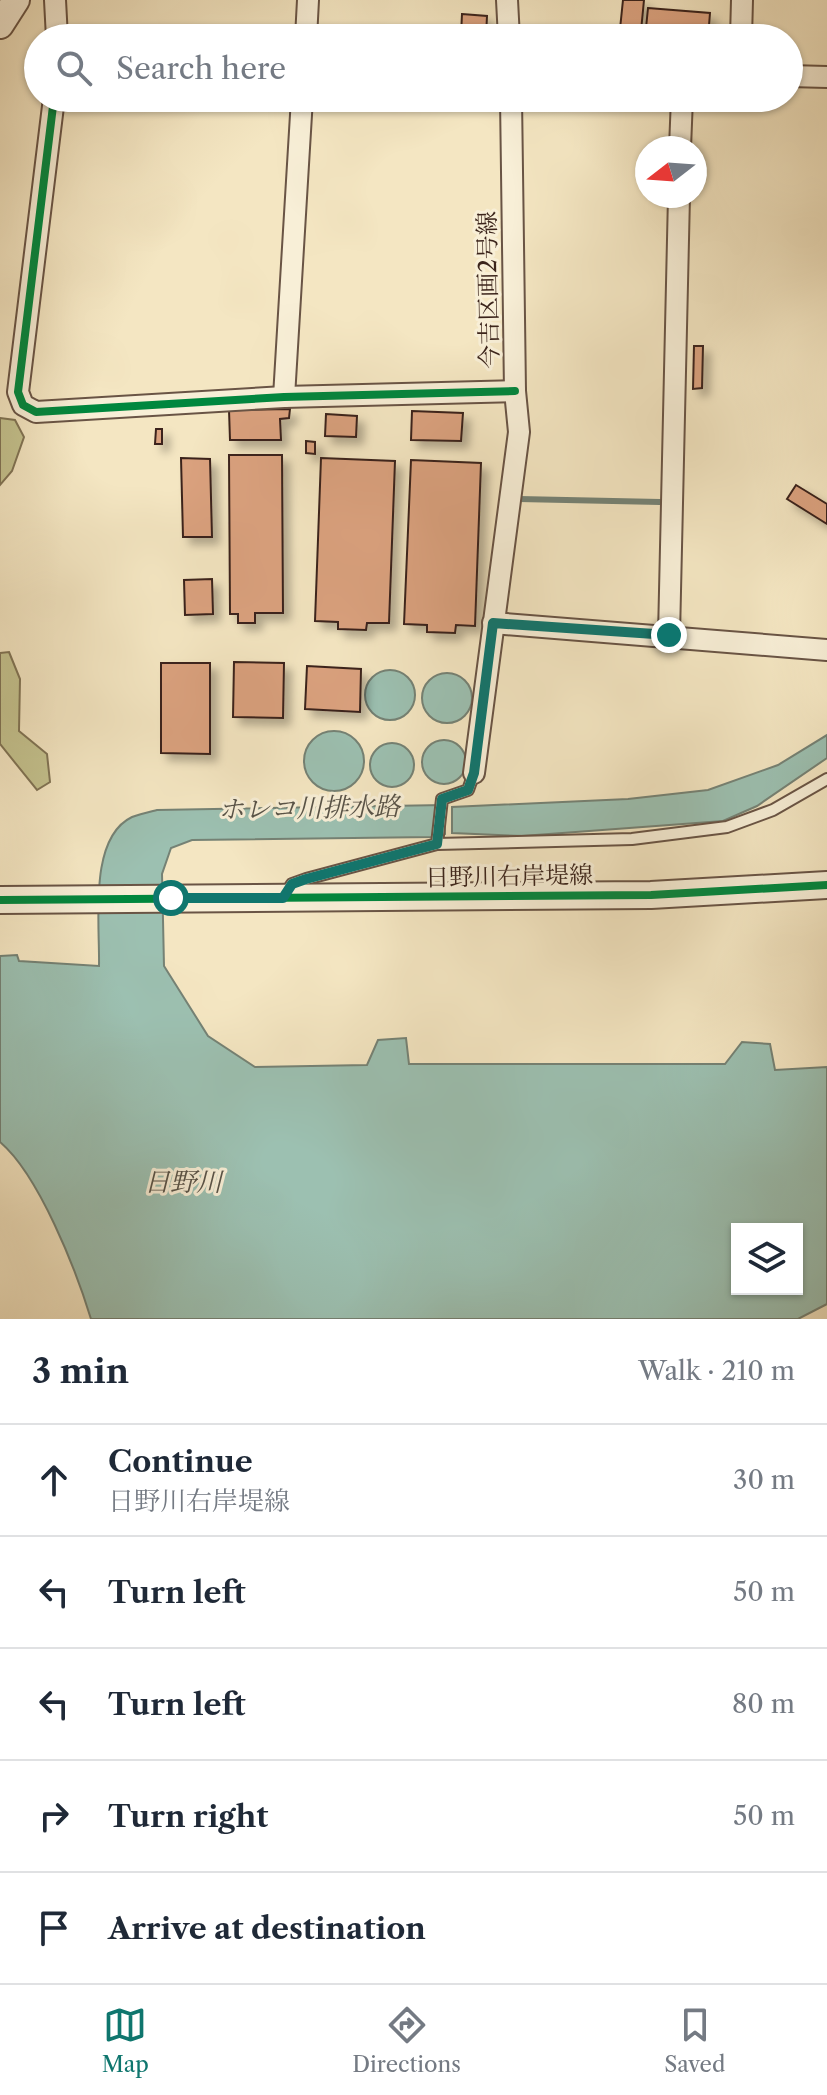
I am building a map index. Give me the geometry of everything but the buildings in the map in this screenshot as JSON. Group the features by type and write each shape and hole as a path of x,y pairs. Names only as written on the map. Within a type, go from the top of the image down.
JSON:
{"street":[{"path":"0,25 16,0"},
{"path":"55,0 56,24"},
{"path":"307,24 308,0"},
{"path":"507,0 508,24"},
{"path":"741,24 742,0"},
{"path":"803,76 827,77"},
{"path":"52,112 18,392 23,405 36,412 284,397 515,391"},
{"path":"284,397 301,112"},
{"name":"今吉区画2号線","path":"474,773 519,432 515,391 511,112"},
{"path":"680,136 681,112"},
{"path":"669,635 679,208"},
{"path":"493,623 827,650"},
{"name":"日野川右岸堤線","path":"0,900 651,895 827,885"}],"lane":[{"path":"437,844 442,799 468,790 474,773"},
{"path":"283,898 292,884 306,879 437,844 632,839 727,827 773,810 827,779"}],"shaded area":[{"path":"0,418 15,420 24,437 12,471 0,485"},
{"path":"9,652 20,679 19,731 47,754 50,782 37,790 0,744 0,653"}],"water":[{"path":"390,670 408,677 415,695 408,713 390,720 372,713 365,695 372,677"},
{"path":"447,673 465,680 472,698 465,716 447,723 429,716 422,698 429,680"},
{"path":"334,731 355,740 364,761 355,782 334,791 313,782 304,761 313,740"},
{"path":"827,735 827,758 757,806 723,821 522,836 452,833 452,807 628,799 708,790 778,765"},
{"path":"444,740 459,747 466,762 459,777 444,784 429,777 422,762 429,747"},
{"path":"392,743 407,750 414,765 407,780 392,787 377,780 370,765 377,750"},
{"name":"日野川","path":"444,805 445,834 432,837 192,840 171,848 162,874 164,966 208,1036 255,1067 367,1065 378,1040 406,1038 409,1064 725,1064 742,1042 770,1044 775,1070 827,1067 827,1304 798,1319 91,1319 66,1250 42,1200 29,1177 0,1142 0,956 17,955 19,961 99,966 98,906 102,862 108,843 118,828 132,817 157,810"}],"waterway":[{"path":"519,499 660,502"}],"cycle path":[{"path":"52,112 18,392 23,405 36,412 284,397 515,391"},
{"path":"0,900 651,895 827,885"}],"route":[{"path":"171,898 283,898 292,884 306,879 437,844 442,799 468,790 474,773 493,623 669,635"}],"water label":[{"name":"ホレコ川排水路","path":"309,808"}]}
